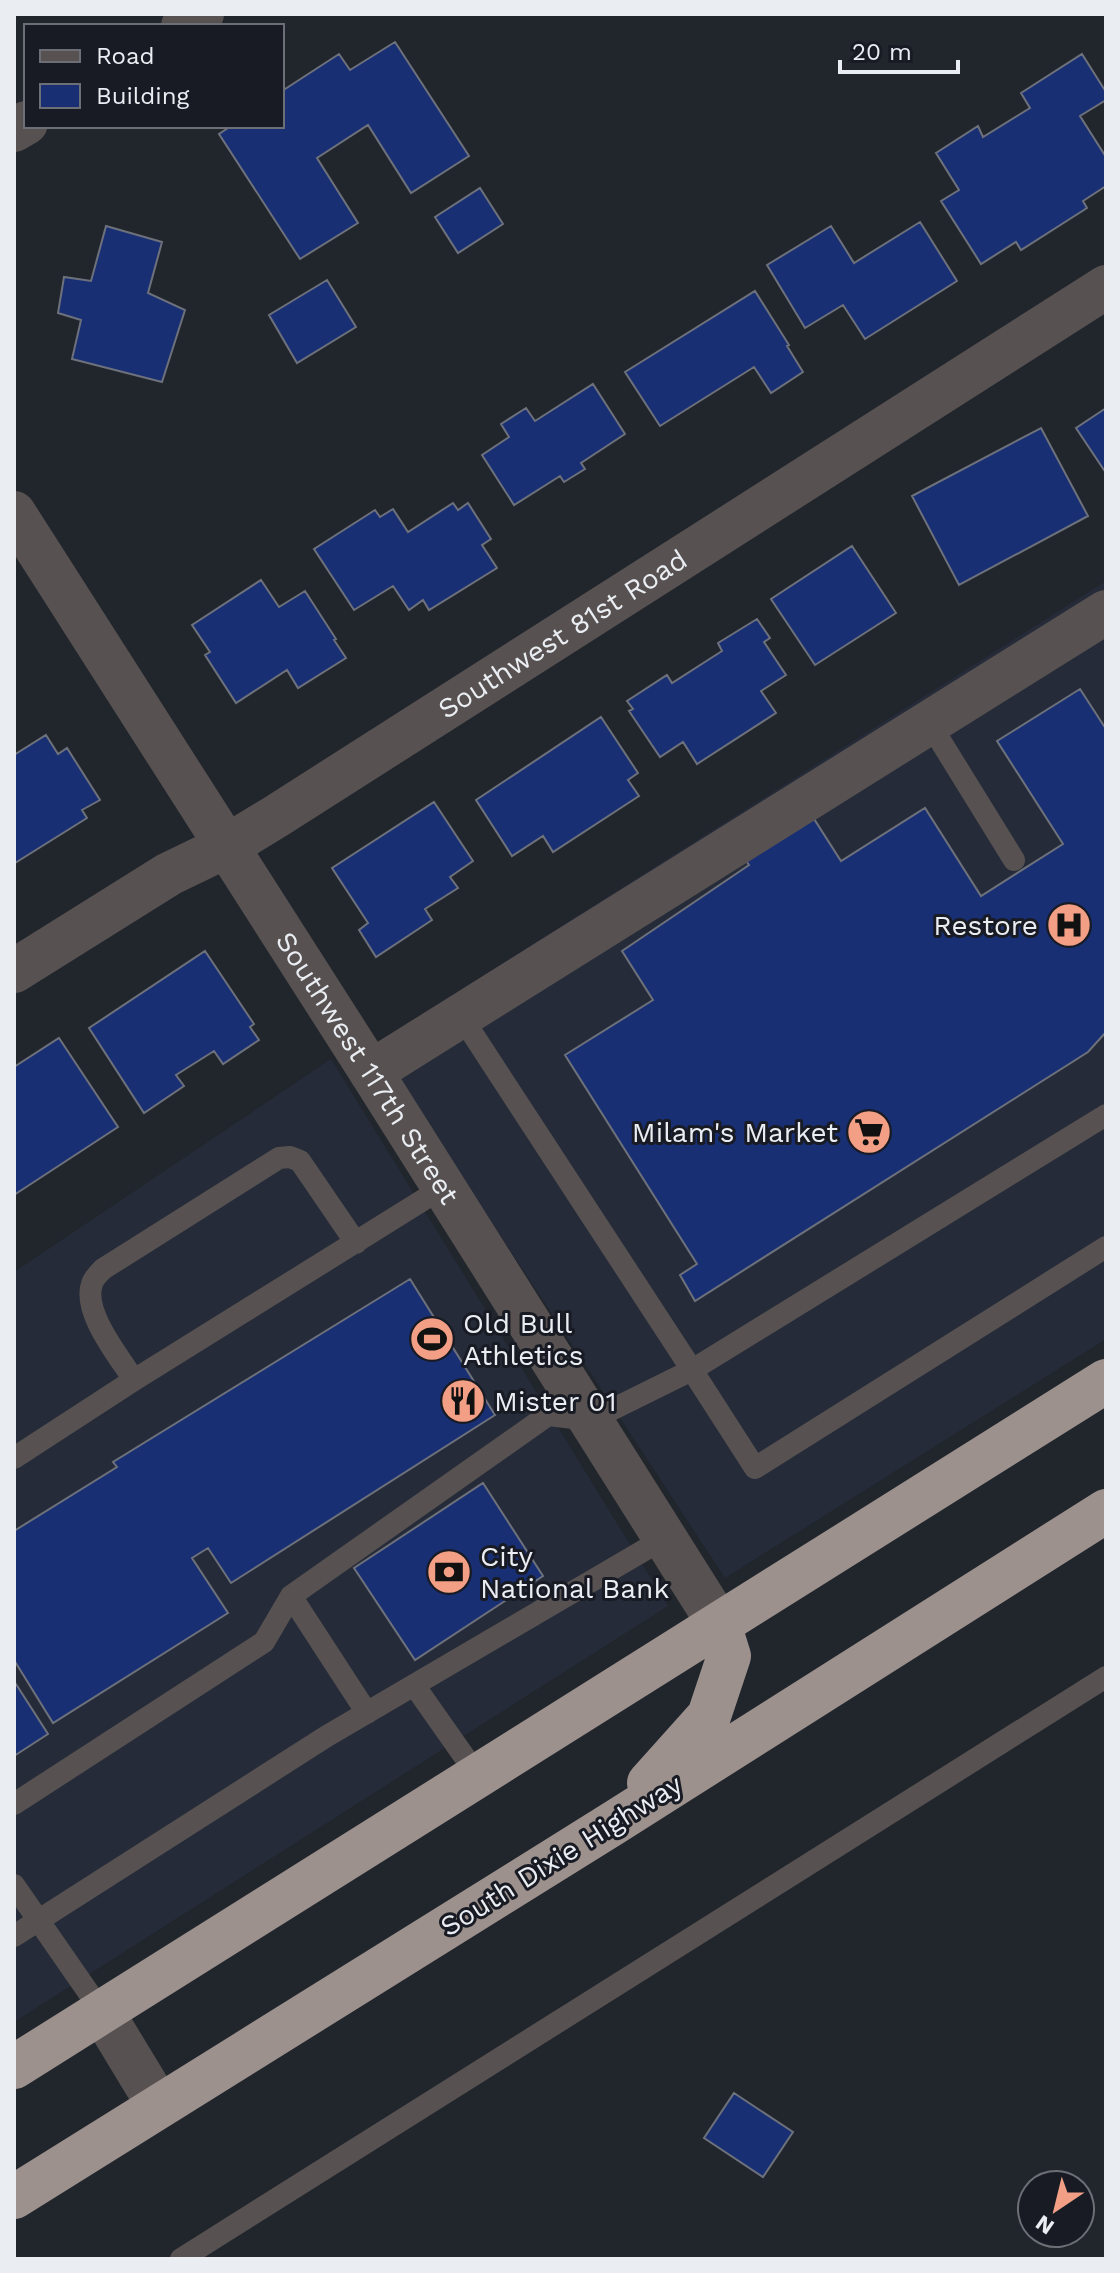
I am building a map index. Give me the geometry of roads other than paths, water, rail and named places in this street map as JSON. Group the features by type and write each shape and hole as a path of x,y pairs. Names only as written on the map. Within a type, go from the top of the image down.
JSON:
{"highway":[{"path":"14,2067 1106,1381"},
{"name":"South Dixie Highway","path":"14,2197 1106,1511"},
{"path":"612,1824 709,1716 729,1656 719,1624"}],"street":[{"name":"Southwest 81st Road","path":"14,971 169,874 227,846 1106,287"},
{"name":"Southwest 117th Street","path":"14,513 719,1624"},
{"path":"371,1072 1106,612"},
{"path":"102,2012 159,2106"}],"lane":[{"path":"930,724 1014,860"},
{"path":"461,1016 755,1468 1106,1247"},
{"path":"14,1804 264,1642 291,1596 548,1415 591,1420 692,1370 1106,1115"},
{"path":"134,1380 100,1327 90,1300 92,1283 103,1269 279,1158 290,1157 300,1161 356,1243"},
{"path":"16,1453 444,1187"},
{"path":"14,1936 327,1736 665,1538"},
{"path":"291,1596 367,1713"},
{"path":"181,2259 1106,1677"},
{"path":"414,1685 478,1776"},
{"path":"14,1885 102,2012"}],"place":[{"name":"Restore","path":"1069,925"},
{"name":"Milam's Market","path":"869,1132"},
{"name":"Old Bull Athletics","path":"432,1339"},
{"name":"Mister 01","path":"463,1401"},
{"name":"City National Bank","path":"449,1572"}]}
